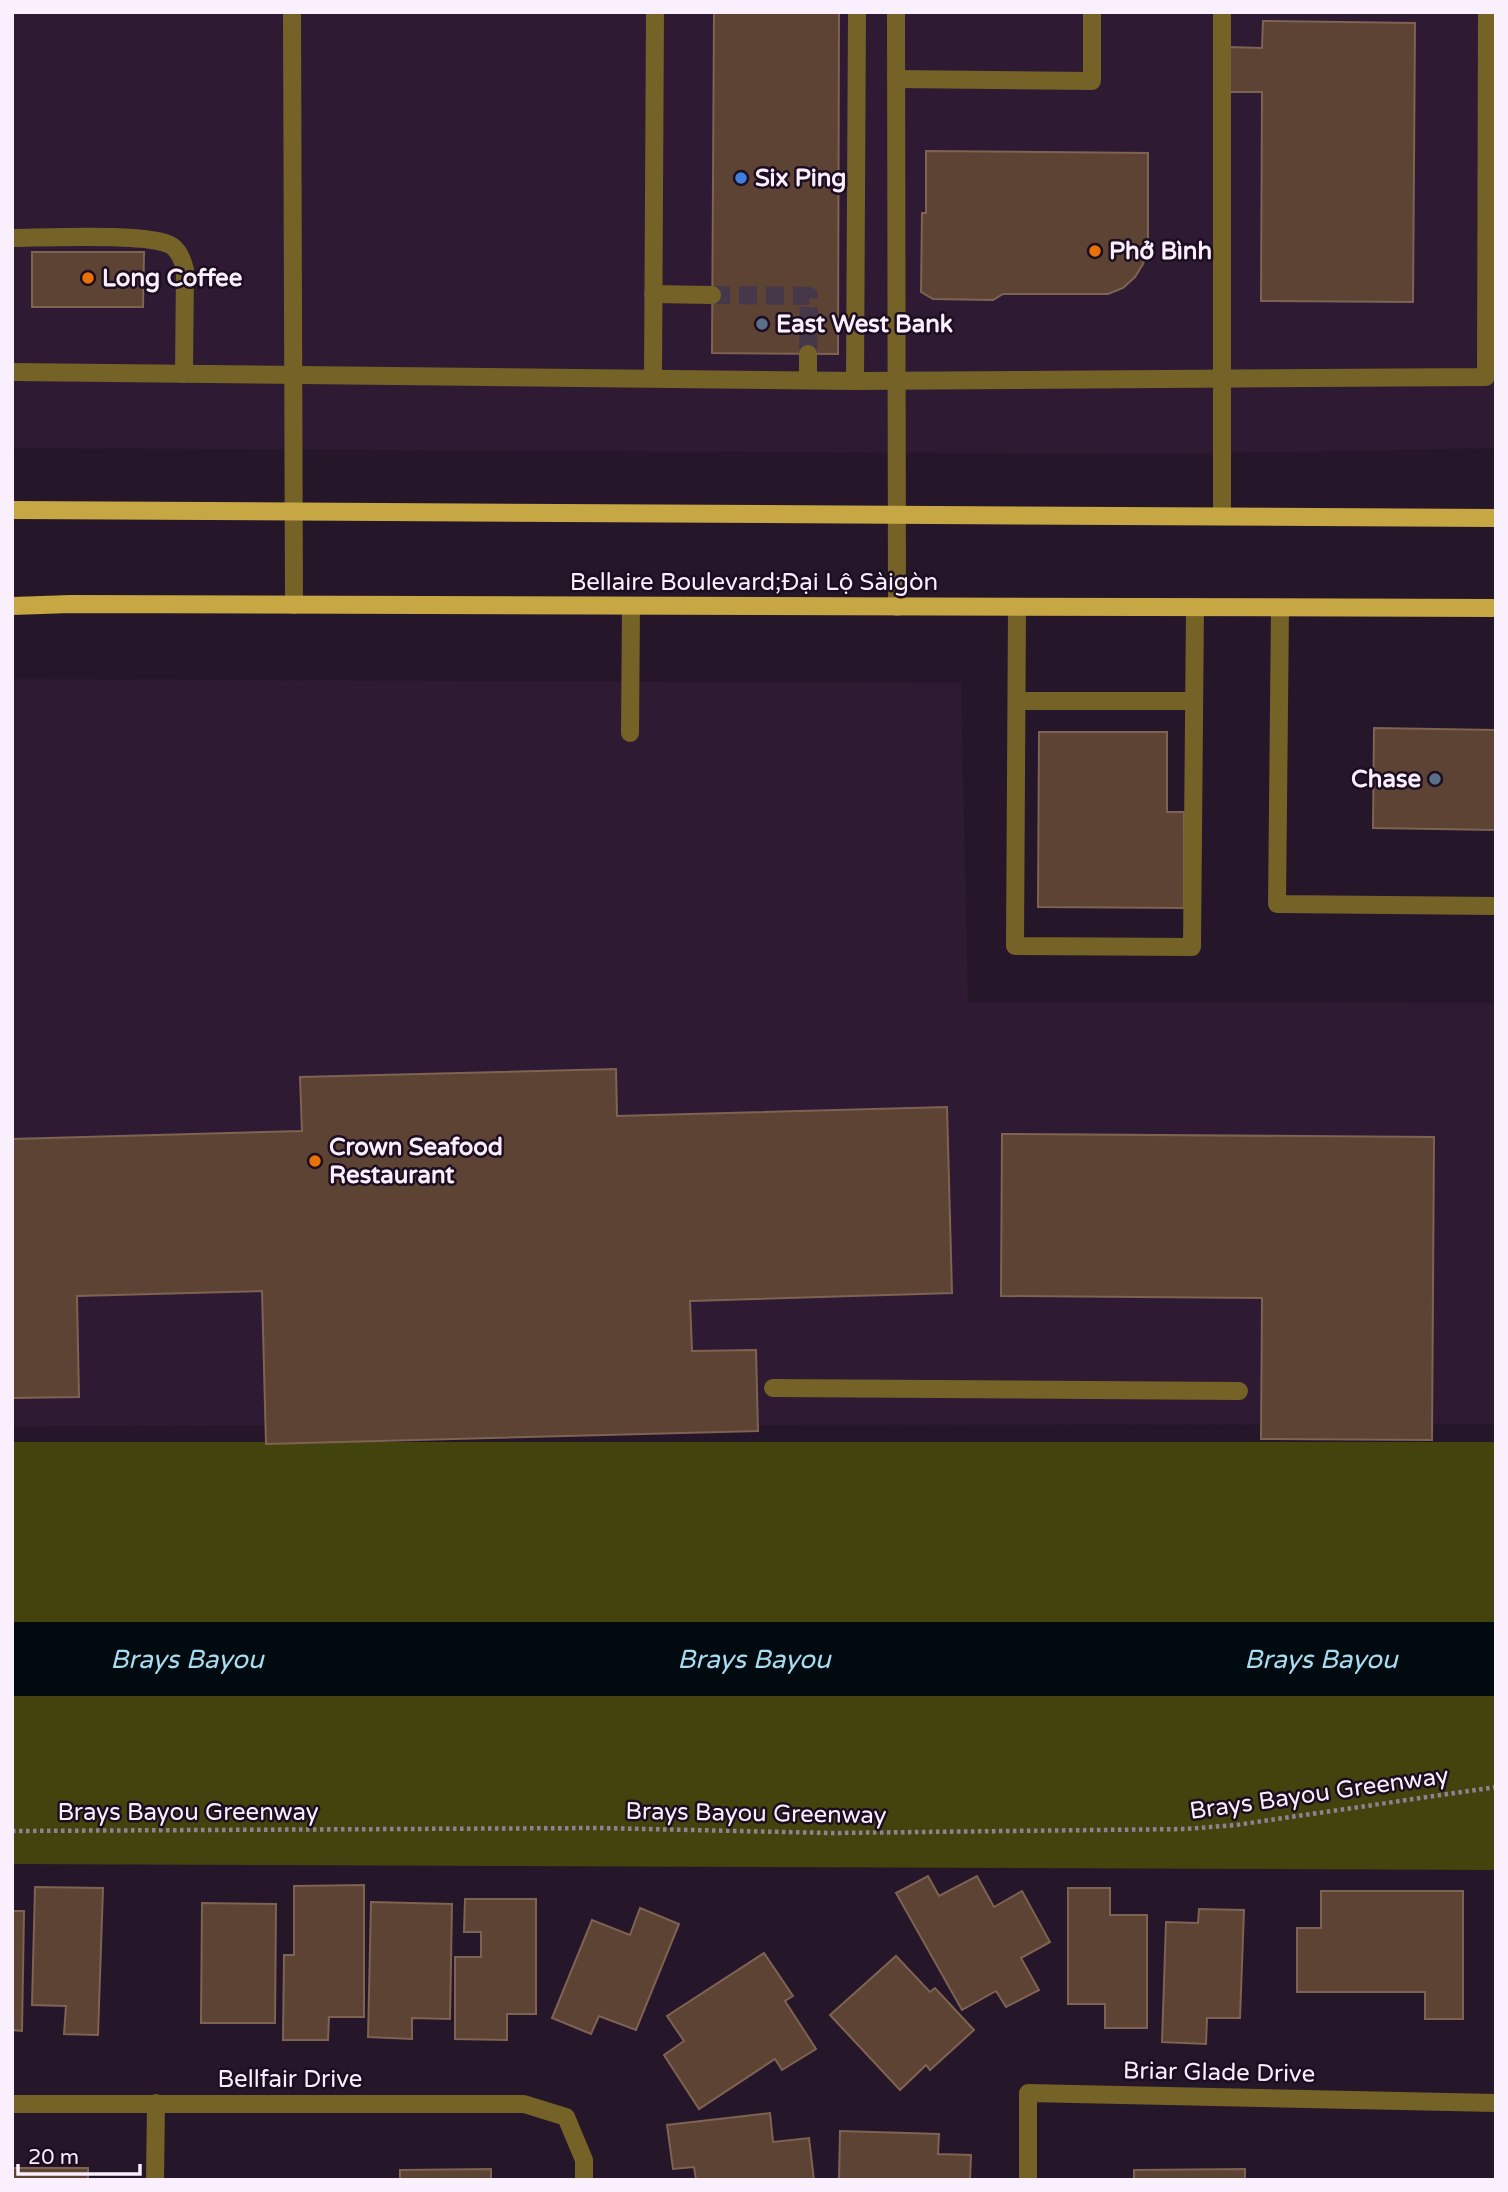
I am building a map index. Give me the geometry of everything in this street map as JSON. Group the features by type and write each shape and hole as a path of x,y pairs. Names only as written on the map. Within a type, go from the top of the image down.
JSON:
{"main road":[{"path":"12,510 1496,518"},
{"name":"Bellaire Boulevard;Đại Lộ Sàigòn","path":"12,606 1496,608"}],"street":[{"path":"292,12 294,605"},
{"path":"653,378 655,12"},
{"path":"855,381 857,12"},
{"path":"896,12 897,607"},
{"path":"897,79 1092,80 1092,12"},
{"path":"1222,12 1222,516"},
{"path":"12,372 855,381 1486,377 1488,12"},
{"path":"12,238 141,238 172,246 181,255 185,270 184,374"},
{"path":"653,294 712,295"},
{"path":"808,354 808,380"},
{"path":"630,733 631,606"},
{"path":"1017,607 1015,946 1192,947 1195,607"},
{"path":"1280,608 1276,904 1496,906"},
{"path":"1017,701 1194,701"},
{"path":"773,1388 1239,1391"},
{"name":"Briar Glade Drive","path":"1028,2180 1028,2093 1496,2103"},
{"path":"155,2180 156,2103"},
{"name":"Bellfair Drive","path":"12,2104 524,2104 566,2117 584,2160 584,2180"}],"path":[{"name":"Brays Bayou Greenway","path":"12,1831 598,1828 832,1833 1185,1829 1236,1825 1496,1787"}],"shaded area":[{"path":"12,12 1496,12 1496,448 1170,454 12,448"},
{"path":"12,679 961,683 968,1002 1496,1003 1496,1424 12,1426"},
{"path":"12,1442 1496,1442 1496,1870 12,1864"}],"building":[{"path":"714,12 839,12 838,354 712,353"},
{"path":"1263,21 1415,23 1413,302 1261,301 1262,92 1229,92 1229,47 1262,48"},
{"path":"926,151 1148,153 1148,249 1143,264 1135,277 1123,288 1108,294 1003,294 993,300 933,299 921,292 922,213 926,213"},
{"path":"32,252 144,252 143,307 32,307"},
{"name":"Chase","path":"1374,728 1496,730 1496,830 1373,828"},
{"path":"1039,732 1167,732 1167,812 1184,812 1184,908 1038,907"},
{"path":"616,1069 617,1116 947,1107 952,1293 690,1301 692,1351 756,1350 758,1431 266,1444 262,1291 77,1296 79,1397 12,1398 12,1139 302,1131 300,1077"},
{"path":"1002,1134 1434,1137 1432,1440 1261,1439 1262,1298 1001,1296"},
{"path":"928,1876 939,1896 977,1876 994,1907 1022,1891 1050,1942 1021,1958 1039,1990 1006,2007 996,1991 962,2010 896,1893"},
{"path":"364,1885 364,2017 329,2017 328,2040 283,2040 284,1955 294,1955 294,1886"},
{"path":"35,1887 103,1888 98,2035 64,2034 66,2006 32,2005"},
{"path":"1068,1888 1110,1888 1110,1915 1147,1915 1147,2028 1105,2028 1105,2004 1068,2004"},
{"path":"1321,1891 1463,1891 1463,2019 1425,2019 1425,1992 1297,1992 1297,1928 1321,1928"},
{"path":"465,1899 536,1899 536,2014 507,2014 507,2040 455,2039 455,1957 481,1957 481,1932 464,1932"},
{"path":"371,1902 452,1904 450,2019 412,2018 412,2039 368,2037"},
{"path":"202,1903 276,1904 275,2023 201,2023"},
{"path":"640,1908 679,1924 636,2030 599,2016 591,2034 552,2018 592,1920 630,1935"},
{"path":"1199,1909 1244,1910 1240,2018 1207,2018 1206,2044 1162,2042 1166,1922 1198,1923"},
{"path":"12,1911 24,1911 22,2031 12,2030"},
{"path":"764,1953 793,1996 785,2001 816,2049 782,2070 775,2059 699,2109 664,2055 684,2041 667,2016"},
{"path":"896,1956 930,1992 935,1988 974,2030 930,2070 926,2065 900,2090 830,2015"},
{"path":"770,2113 773,2142 809,2138 814,2180 696,2180 694,2167 673,2169 667,2125"},
{"path":"840,2131 939,2134 938,2154 971,2155 970,2180 839,2180"},
{"path":"12,2168 88,2168 88,2180 12,2180"},
{"path":"491,2169 491,2180 400,2180 400,2170"},
{"path":"1245,2169 1245,2180 1134,2180 1134,2170"}],"waterway":[{"name":"Brays Bayou","path":"12,1659 1496,1659"}],"tunnel":[{"path":"712,295 809,296 808,354"}],"place":[{"name":"Six Ping","path":"741,178"},
{"name":"Phở Bình","path":"1095,251"},
{"name":"Long Coffee","path":"88,278"},
{"name":"East West Bank","path":"762,324"},
{"name":"Chase","path":"1435,779"},
{"name":"Crown Seafood Restaurant","path":"315,1161"}]}
